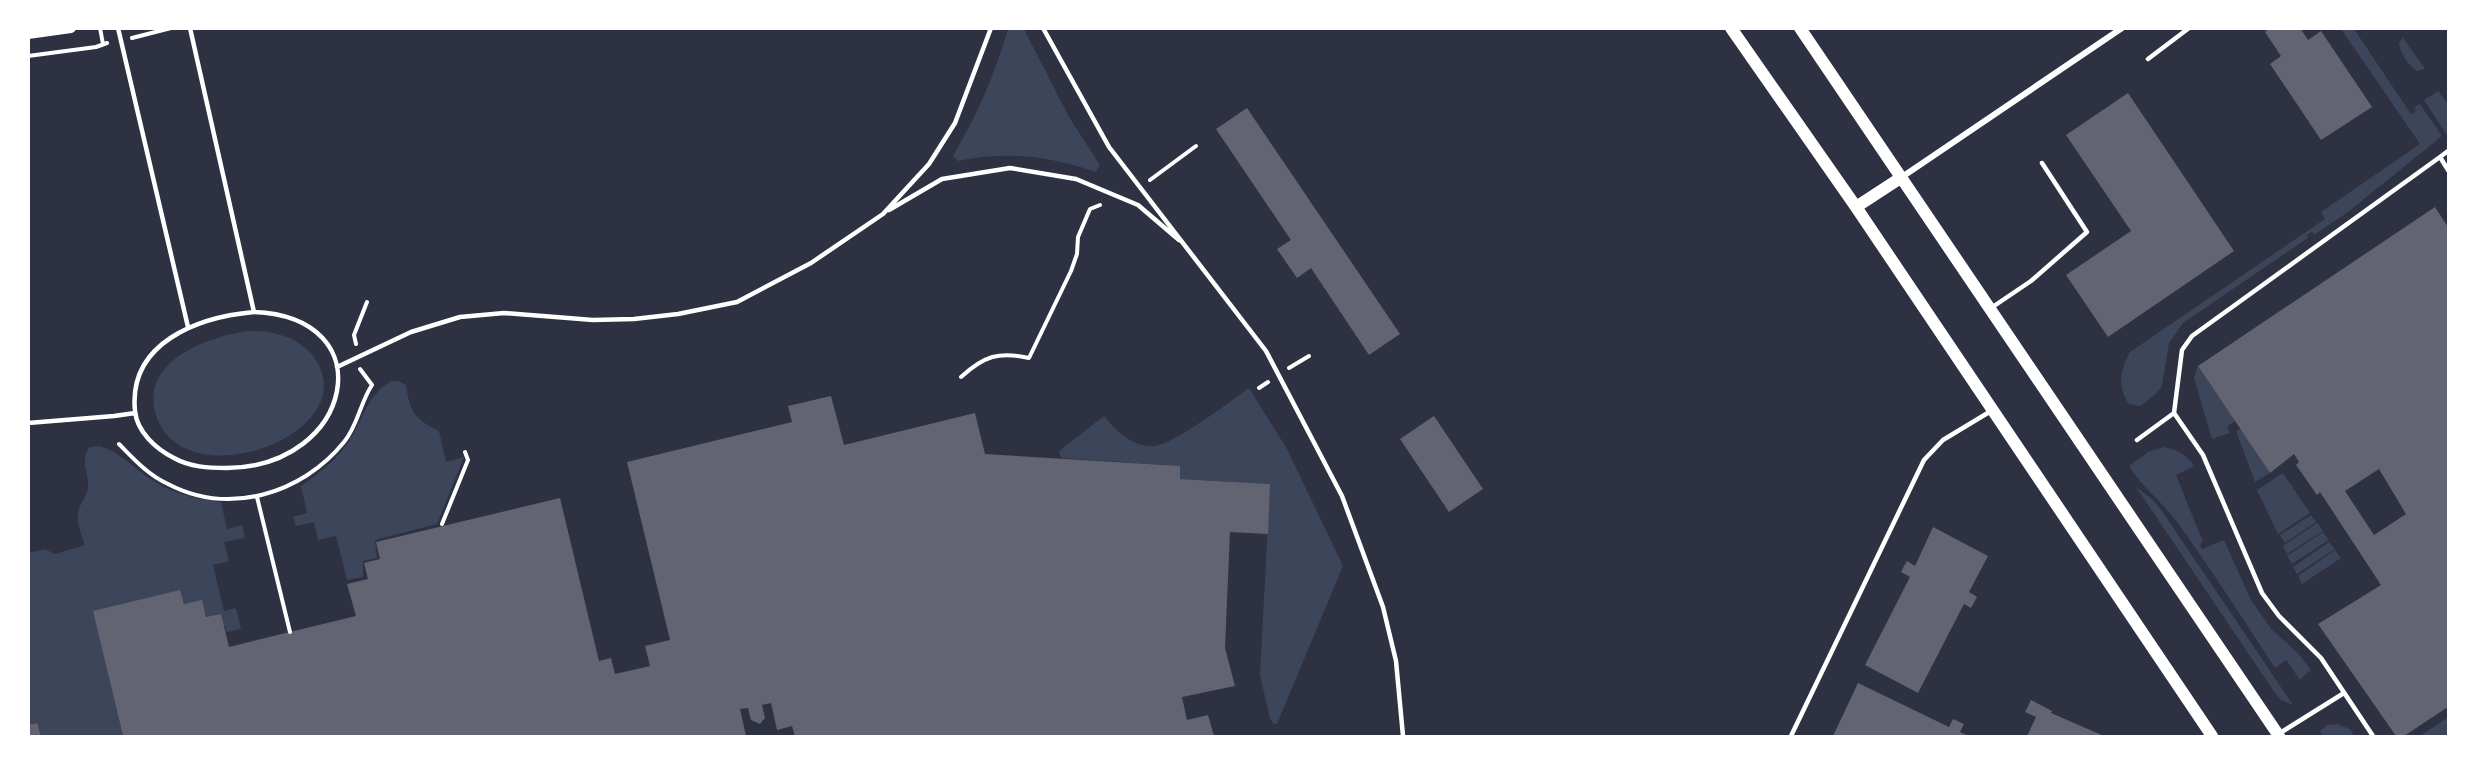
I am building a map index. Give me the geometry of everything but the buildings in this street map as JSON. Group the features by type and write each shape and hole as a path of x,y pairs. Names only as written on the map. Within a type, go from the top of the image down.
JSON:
{"main road":[{"path":"1731,28 1856,207 1991,411 2212,736"},
{"path":"1800,28 1991,308 2277,736"},
{"path":"1856,207 1902,177"}],"street":[{"path":"28,34 71,28"},
{"path":"1902,177 2122,28"}],"lane":[{"path":"118,28 188,327"},
{"path":"190,28 254,312"},
{"path":"883,214 929,164 956,123 992,28"},
{"path":"1043,28 1109,147 1266,351 1342,496 1386,618 1396,661 1403,736"},
{"path":"2148,59 2189,28"},
{"path":"2373,736 2321,658 2278,616 2262,593 2203,455 2174,413 2182,350 2192,336 2448,151"},
{"path":"2440,157 2448,170"},
{"path":"1991,308 2031,281 2087,232 2042,163"},
{"path":"337,367 411,332 460,317 504,314 593,320 634,319 678,314 737,302 811,263 883,214 942,179 1011,168 1076,179 1138,205 1191,253"},
{"path":"254,312 284,316 313,331 324,341 337,367 338,393 334,406 319,430 293,451 267,464 252,467 195,466 183,462 153,444 144,434 135,413 135,388 145,365 160,345 188,327 225,316 254,312"},
{"path":"1791,736 1924,460 1943,440 1991,411"},
{"path":"28,423 135,413"},
{"path":"2138,440 2174,413"},
{"path":"2277,736 2344,693"}],"path":[{"path":"100,28 103,44"},
{"path":"28,56 103,44 171,28"},
{"path":"1141,187 1196,146"},
{"path":"961,377 975,364 992,356 1011,354 1029,358 1071,271 1077,254 1078,237 1090,209 1118,196"},
{"path":"442,524 468,460 465,452"},
{"path":"257,497 290,632"}],"shaded area":[{"path":"1008,29 1024,29 1069,117 1100,165 1096,172 1062,162 1028,157 993,156 958,161 953,156 985,94"},
{"path":"2341,29 2354,29 2411,114 2416,111 2414,107 2420,104 2442,136 2348,212 2314,235 2312,232 2307,235 2308,238 2183,323 2169,343 2162,386 2155,395 2140,406 2129,404 2121,385 2121,378 2130,352 2325,219 2321,212 2420,144"},
{"path":"2403,38 2424,69 2417,71 2405,58 2399,42"},
{"path":"2438,91 2448,104 2448,132 2446,134 2424,100"},
{"path":"248,331 275,333 292,339 307,349 313,356 324,384 317,409 297,430 268,446 235,455 202,454 175,442 157,418 153,399 157,382 166,368 179,356 195,347 213,339"},
{"path":"2198,366 2235,421 2227,427 2230,433 2212,439 2194,378"},
{"path":"391,381 398,381 406,385 409,402 415,414 424,423 439,431 446,462 464,457 437,524 375,540 377,558 363,561 363,577 347,580 336,536 318,540 314,522 296,526 293,517 307,513 301,486 339,454 349,441 371,401"},
{"path":"1249,388 1287,449 1343,566 1277,724 1270,719 1260,675 1270,484 1180,479 1180,466 1061,458 1059,451 1104,416 1119,432 1132,441 1146,446 1163,444 1202,422"},
{"path":"2241,429 2270,473 2255,482 2236,431"},
{"path":"100,446 119,455 163,486 191,497 221,502 227,529 242,525 245,538 224,542 229,561 213,565 224,611 236,608 241,629 226,632 225,626 210,629 205,611 188,615 184,601 96,622 123,736 41,736 37,723 29,725 28,553 45,549 55,554 85,545 78,517 88,487 85,456 90,447"},
{"path":"2164,447 2181,453 2194,466 2176,475 2203,542 2200,544 2202,549 2224,540 2251,600 2272,630 2297,652 2311,670 2300,680 2286,660 2275,668 2177,522 2129,466 2148,452"},
{"path":"2283,473 2310,513 2278,534 2257,490"},
{"path":"2136,487 2152,499 2162,511 2293,705 2277,696"},
{"path":"2311,515 2316,522 2285,543 2280,535"},
{"path":"2317,523 2323,531 2287,554 2283,546"},
{"path":"2323,532 2329,540 2292,564 2287,556"},
{"path":"2329,542 2335,549 2297,574 2293,567"},
{"path":"2335,550 2341,558 2302,584 2298,576"},
{"path":"2448,717 2448,736 2420,736"},
{"path":"2338,724 2350,729 2354,736 2323,736 2320,731 2327,725"}]}
